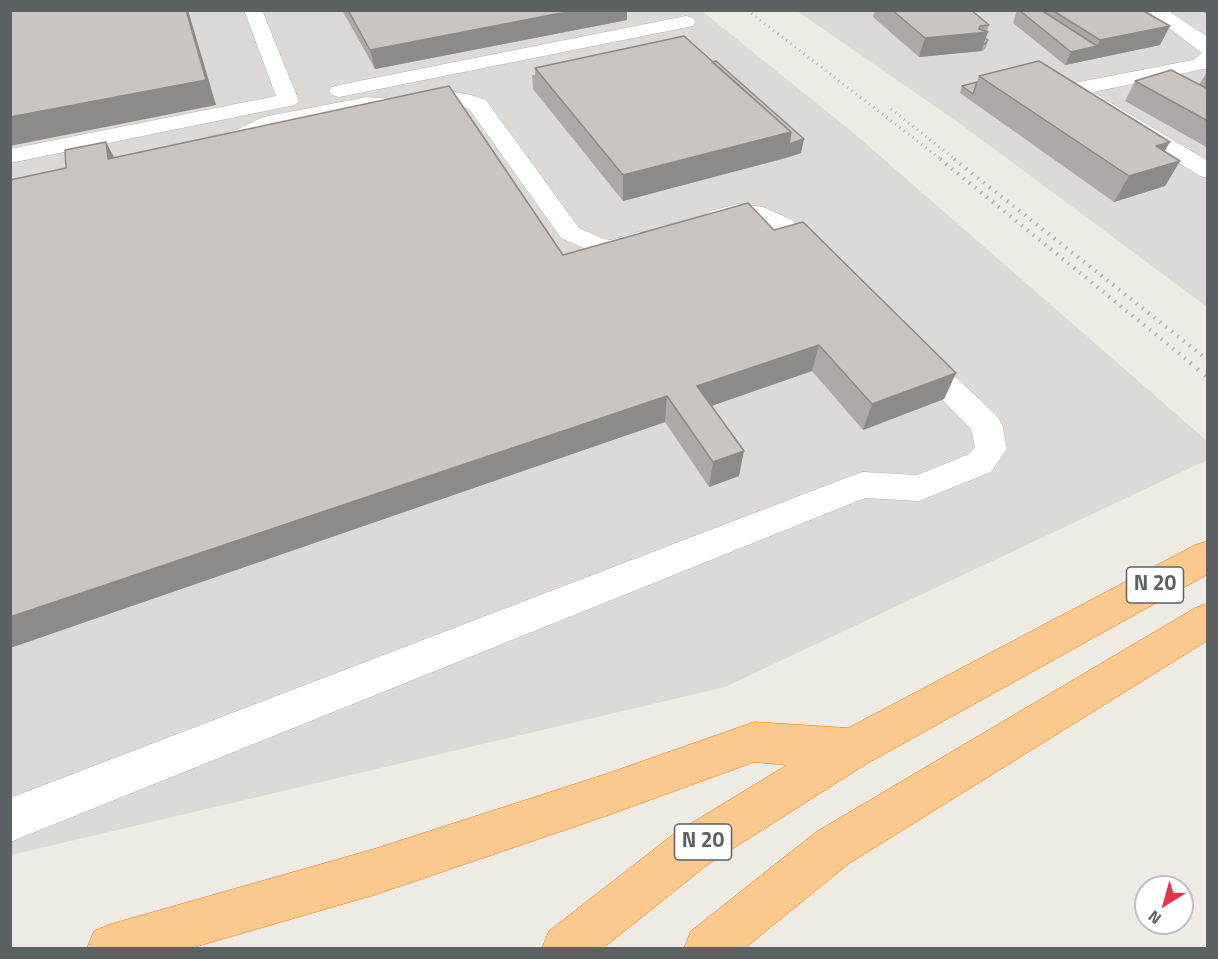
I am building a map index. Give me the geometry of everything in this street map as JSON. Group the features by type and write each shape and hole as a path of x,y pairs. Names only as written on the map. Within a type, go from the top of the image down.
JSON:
{"highway":[{"name":"N 20","path":"566,948 691,849 851,749 1208,556"},
{"name":"N 20","path":"708,948 832,848 1208,620"},
{"path":"111,948 374,872 603,796 754,741 851,749"}],"street":[{"path":"254,10 288,101"},
{"path":"1154,10 1206,45 1208,49"},
{"path":"10,156 686,22"},
{"path":"1208,58 1199,65 1074,89 1208,171"},
{"path":"184,150 244,135 264,124 367,104 409,106 448,97 464,99 478,105 570,233 578,238 598,247 612,248 737,211 754,212 783,225 833,275"},
{"path":"10,820 863,485 919,488 980,463 991,449 986,424 901,341"}],"shaded area":[{"path":"10,11 702,11 856,135 1207,441 1207,460 725,687 11,855"},
{"path":"797,11 1207,11 1207,307 962,125"}],"building":[{"path":"10,10 186,10 206,80 10,117"},
{"path":"348,10 577,10 370,50"},
{"path":"892,10 971,10 989,25 980,26 979,29 988,32 925,38"},
{"path":"1019,10 1041,10 1097,46 1071,52"},
{"path":"1052,10 1142,10 1170,26 1100,40"},
{"path":"684,36 791,132 623,175 535,68"},
{"path":"716,61 804,139 789,144 791,132 712,62"},
{"path":"1039,61 1170,142 1156,146 1180,161 1129,176 979,76"},
{"path":"1171,70 1208,89 1208,121 1135,81"},
{"path":"977,82 973,94 962,86"},
{"path":"449,86 563,255 748,203 774,230 803,222 956,373 872,404 819,345 697,386 744,451 713,462 667,396 10,617 10,180 66,168 65,150 106,142 108,159"}],"railway":[{"path":"747,10 942,160"},
{"path":"891,109 956,160"},
{"path":"940,159 1192,364"},
{"path":"954,159 1208,360"},
{"path":"1190,363 1208,378"}]}
